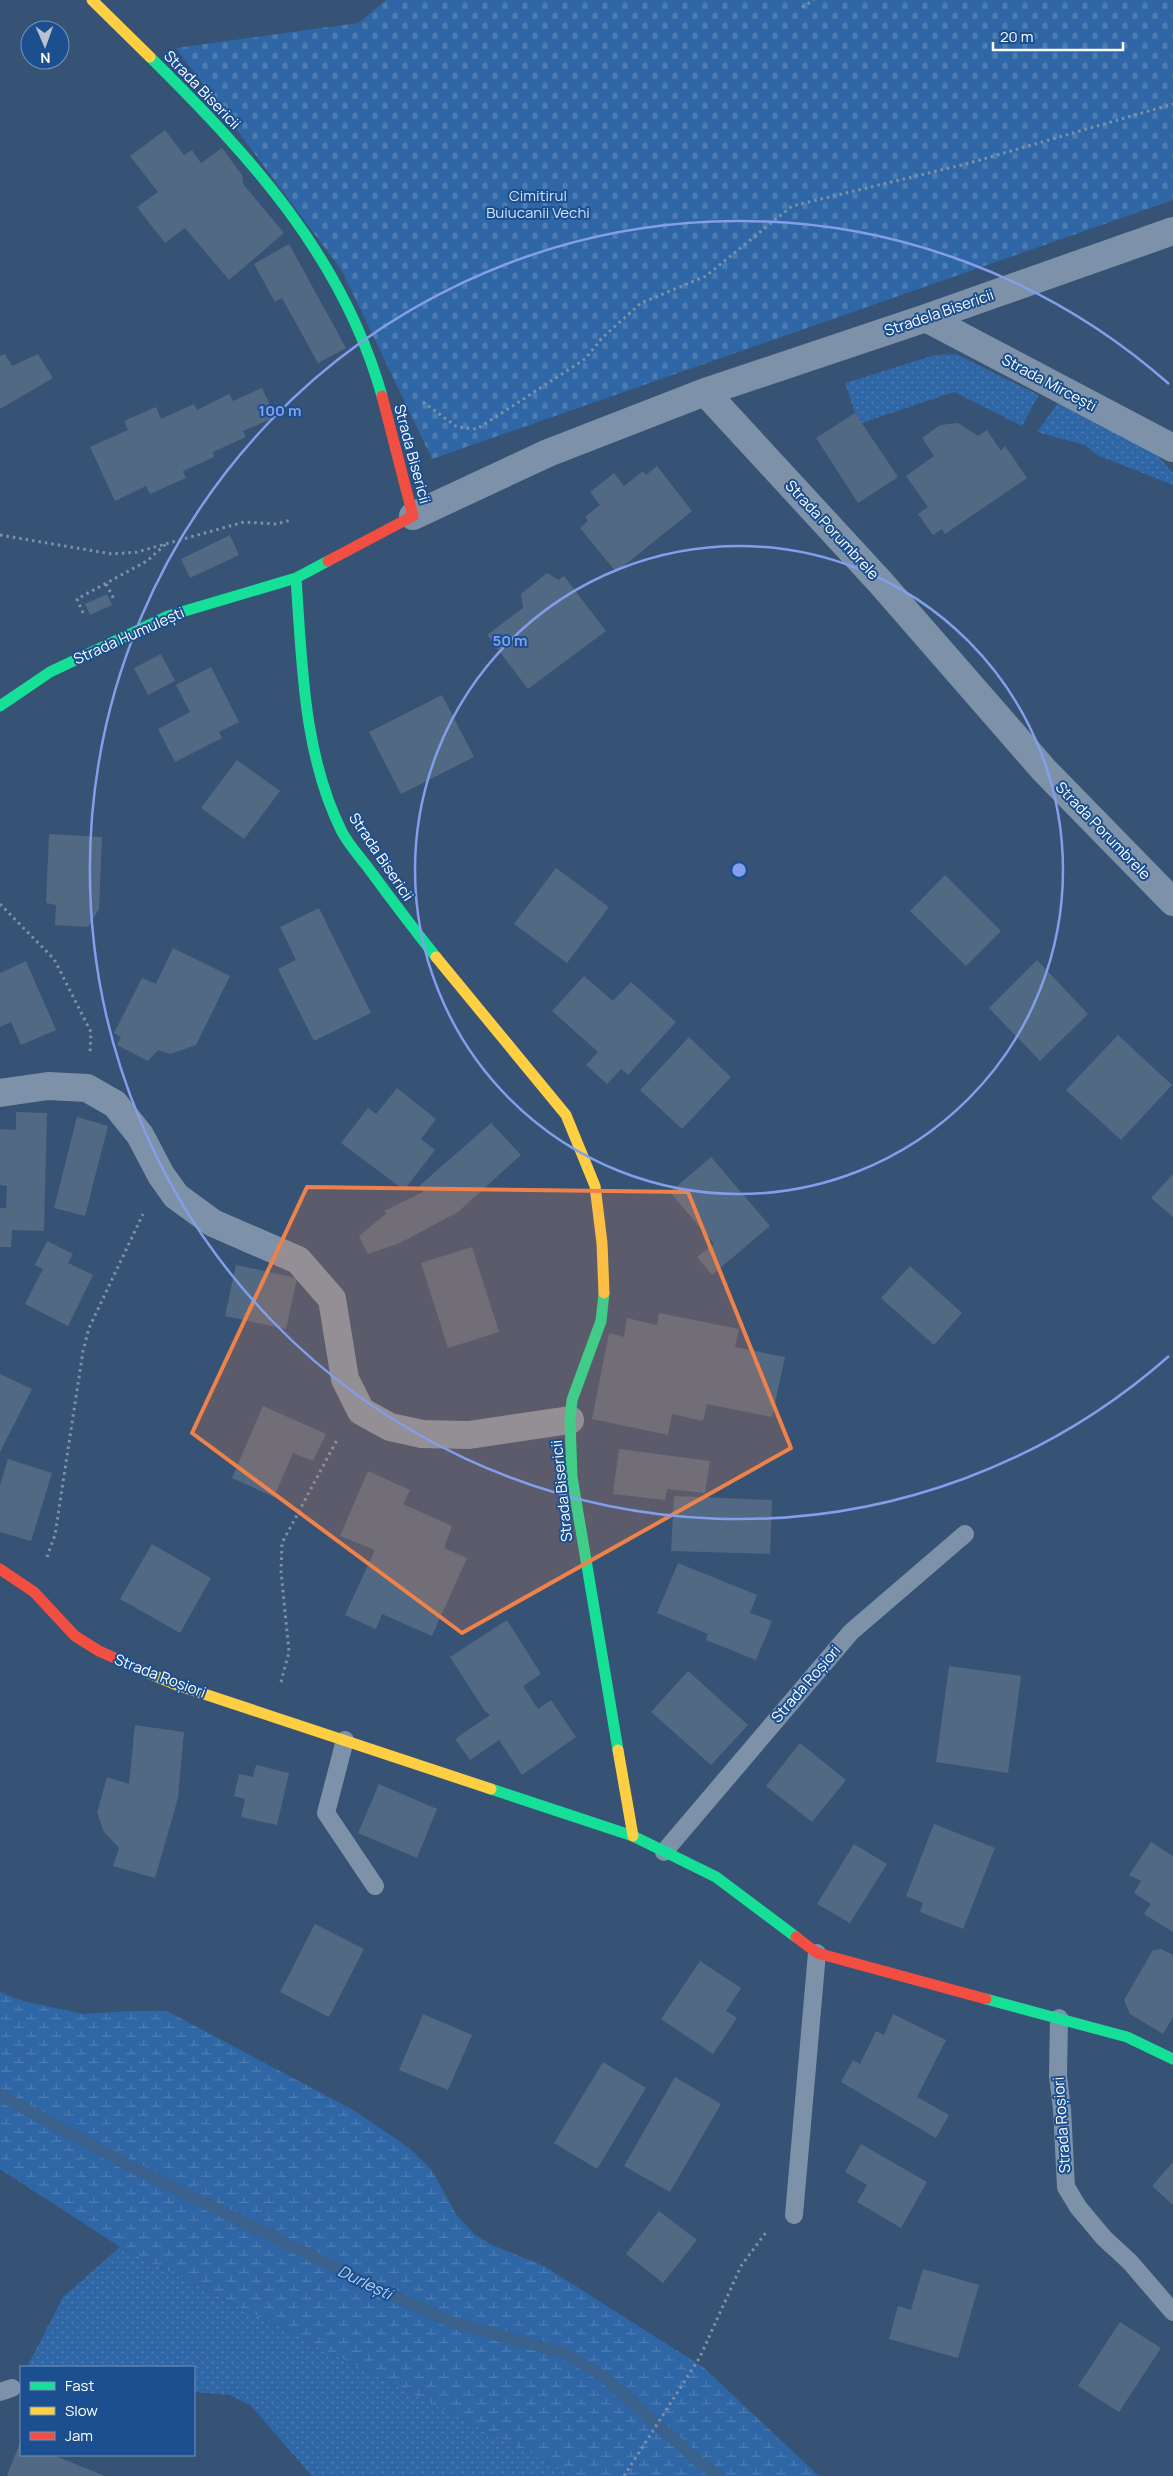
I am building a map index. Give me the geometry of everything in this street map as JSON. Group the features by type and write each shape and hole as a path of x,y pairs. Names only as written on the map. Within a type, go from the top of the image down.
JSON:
{"street":[{"name":"Strada Bisericii","path":"92,0 188,95 247,159 330,268 354,318 376,380 413,516 296,578 303,677 312,741 324,788 343,833 406,920 566,1115 594,1186 601,1235 604,1292 601,1321 572,1400 570,1420 574,1486 598,1644 633,1836"},
{"name":"Stradela Bisericii","path":"704,392 926,318 1173,231"},
{"name":"Strada Mircești","path":"926,318 1173,448"},
{"path":"413,516 548,453 704,392"},
{"name":"Strada Porumbrele","path":"704,392 881,583 1044,770 1173,902"},
{"name":"Strada Humulești","path":"0,706 50,672 105,644 168,616 296,578"},
{"path":"0,1093 48,1086 87,1088 115,1104 140,1136 161,1175 176,1196 213,1223 298,1260 332,1299 345,1380 360,1411 390,1427 422,1434 468,1435 570,1420"},
{"name":"Strada Roșiori","path":"0,1569 34,1592 75,1636 100,1652 174,1684 633,1836 716,1878 817,1953 1127,2037 1173,2059"}],"lane":[{"name":"Strada Roșiori","path":"664,1852 850,1632 964,1534"},
{"path":"345,1740 326,1813 375,1886"},
{"path":"794,2215 817,1953"},
{"name":"Strada Roșiori","path":"1059,2018 1058,2076 1062,2109 1066,2187 1078,2207 1104,2238 1130,2262 1173,2312"}],"path":[{"path":"806,0 802,7 814,0"},
{"path":"420,400 456,427 477,429 585,359 602,338 641,303 706,276 792,206 966,164 1173,104"},
{"path":"0,535 112,554 137,552 244,522 276,524 291,520"},
{"path":"85,616 76,599 147,561 169,542"},
{"path":"106,584 115,602"},
{"path":"0,904 54,959 88,1025 91,1032 87,1088"},
{"path":"34,1592 55,1535 82,1351 89,1328 161,1175"},
{"path":"272,1715 288,1652 281,1572 282,1543 341,1432 360,1411"},
{"path":"624,2476 700,2357 741,2266"}],"highlighted area":[{"path":"307,1187 688,1192 791,1448 462,1633 192,1433"}],"green space":[{"name":"Cimitirul Buiucanii Vechi","path":"386,0 1173,0 1173,200 432,459 342,271 176,48 358,23"},
{"path":"956,354 1039,395 1022,426 954,392 862,423 855,413 845,383 935,355"},
{"path":"1060,400 1156,454 1173,473 1173,485 1097,455 1085,445 1037,432"},
{"path":"0,1992 23,2001 83,2014 167,2011 355,2111 409,2148 431,2169 456,2214 474,2234 492,2245 544,2266 703,2367 819,2476 575,2476 120,2247 0,2169"},
{"path":"120,2247 575,2476 312,2476 250,2405 229,2395 195,2392 195,2366 28,2366 63,2297"}],"building":[{"path":"165,130 184,155 192,150 201,163 222,148 242,175 243,184 284,233 229,280 185,228 165,243 137,207 158,192 130,156"},
{"path":"289,244 346,348 318,363 282,298 275,302 254,264"},
{"path":"5,354 12,366 38,354 53,378 0,409 0,356"},
{"path":"262,388 276,417 243,431 246,437 213,452 214,457 183,471 186,478 150,494 146,486 115,501 90,447 128,430 124,421 156,407 161,419 194,404 197,410 229,394 233,401"},
{"path":"855,413 898,477 858,503 816,438"},
{"path":"958,423 978,436 987,430 1001,451 1005,446 1027,478 945,534 942,529 933,535 918,514 928,507 906,476 934,456 922,438 940,425"},
{"path":"657,466 692,511 616,572 580,528 588,521 585,517 600,505 590,492 614,473 624,486 643,471 646,475"},
{"path":"230,535 239,555 190,578 181,559"},
{"path":"547,573 559,580 564,576 606,631 528,689 487,635 523,608 521,594"},
{"path":"107,594 112,605 90,615 85,604"},
{"path":"161,654 175,681 148,695 134,668"},
{"path":"211,667 239,722 219,732 222,738 175,762 158,729 190,712 176,685"},
{"path":"442,695 474,757 401,794 369,732"},
{"path":"237,760 280,791 244,839 201,808"},
{"path":"49,834 102,837 99,909 88,927 55,925 56,905 46,903"},
{"path":"556,868 609,907 567,963 514,924"},
{"path":"945,875 1001,931 966,966 910,911"},
{"path":"319,908 371,1013 314,1041 278,969 296,960 280,927"},
{"path":"173,948 230,976 196,1045 170,1054 158,1050 148,1061 117,1045 121,1037 114,1033 142,978 156,984"},
{"path":"1037,960 1088,1014 1040,1061 989,1008"},
{"path":"26,961 56,1030 21,1045 11,1022 0,1027 0,973"},
{"path":"584,976 613,1001 631,982 676,1022 628,1075 621,1069 607,1084 586,1065 598,1052 552,1011"},
{"path":"1118,1035 1172,1085 1121,1140 1066,1090"},
{"path":"689,1037 731,1077 682,1129 640,1090"},
{"path":"397,1088 436,1119 421,1139 435,1150 404,1190 341,1143 368,1108 376,1114"},
{"path":"16,1112 47,1113 44,1231 12,1230 11,1247 0,1247 0,1208 6,1208 7,1186 0,1185 0,1129 16,1130"},
{"path":"77,1117 108,1126 85,1216 54,1208"},
{"path":"491,1123 521,1155 458,1212 400,1243 368,1254 359,1236 387,1213 384,1211 423,1192 419,1186"},
{"path":"711,1157 770,1226 712,1275 697,1257 714,1244 670,1192"},
{"path":"1173,1174 1173,1217 1151,1198"},
{"path":"47,1241 73,1254 68,1263 93,1275 68,1326 25,1304 43,1269 35,1265"},
{"path":"472,1247 499,1332 448,1348 421,1263"},
{"path":"236,1265 297,1278 286,1329 225,1316"},
{"path":"910,1266 962,1313 934,1345 881,1298"},
{"path":"659,1313 739,1329 735,1347 785,1357 772,1417 707,1404 703,1421 672,1414 668,1435 592,1419 609,1333 624,1337 627,1318 657,1325"},
{"path":"0,1374 32,1389 0,1452"},
{"path":"263,1406 326,1434 313,1461 293,1453 274,1497 232,1478"},
{"path":"619,1449 710,1461 705,1493 667,1489 665,1500 613,1494"},
{"path":"8,1459 52,1473 31,1541 0,1532 0,1485"},
{"path":"368,1471 410,1490 403,1504 452,1526 444,1548 467,1558 432,1636 382,1614 376,1629 345,1615 375,1550 340,1536"},
{"path":"674,1496 772,1500 770,1554 671,1551"},
{"path":"152,1544 211,1578 180,1633 120,1599"},
{"path":"678,1563 757,1595 750,1613 772,1621 756,1660 706,1640 708,1634 657,1613"},
{"path":"507,1620 541,1674 523,1686 538,1709 551,1700 576,1737 522,1775 499,1740 470,1760 455,1739 490,1715 484,1710 450,1657"},
{"path":"949,1666 1021,1676 1008,1773 936,1762"},
{"path":"688,1671 748,1725 711,1765 651,1712"},
{"path":"135,1725 184,1732 178,1798 155,1878 113,1866 119,1848 104,1832 97,1813 107,1777 129,1784"},
{"path":"800,1743 846,1780 812,1822 766,1786"},
{"path":"256,1765 289,1773 277,1825 241,1817 245,1799 234,1796 239,1774 253,1777"},
{"path":"379,1784 437,1809 417,1858 358,1833"},
{"path":"934,1824 995,1848 963,1929 920,1912 923,1903 906,1896"},
{"path":"1151,1842 1173,1856 1173,1932 1144,1914 1151,1904 1134,1893 1141,1881 1129,1875"},
{"path":"854,1844 887,1864 850,1923 817,1904"},
{"path":"315,1924 364,1949 329,2017 280,1992"},
{"path":"1161,1949 1173,1955 1173,2017 1163,2034 1130,2014 1124,2000 1153,1950"},
{"path":"700,1961 741,1988 726,2011 737,2018 713,2054 661,2019"},
{"path":"423,2014 472,2035 448,2090 399,2070"},
{"path":"893,2014 946,2040 917,2097 949,2115 936,2138 841,2082 853,2060 860,2064 876,2031 884,2035"},
{"path":"603,2062 646,2088 597,2169 554,2143"},
{"path":"675,2077 721,2104 670,2192 624,2166"},
{"path":"861,2144 927,2182 901,2228 857,2202 867,2185 845,2172"},
{"path":"1173,2162 1173,2205 1152,2186"},
{"path":"659,2211 697,2240 663,2283 626,2254"},
{"path":"923,2269 979,2285 958,2358 889,2339 898,2306 911,2310"},
{"path":"1120,2322 1161,2348 1119,2412 1078,2386"},
{"path":"20,2443 20,2456 55,2456 105,2476 7,2476"}],"waterway":[{"name":"Durlești","path":"0,2095 128,2165 376,2288 454,2323 565,2353 604,2377 697,2460 719,2476"}],"traffic: fast":[{"path":"150,57 223,132 257,171 289,212 318,254 343,298 365,346 382,396"},
{"path":"0,706 50,672 168,616 296,578 328,561"},
{"path":"296,578 307,708 319,771 329,802 348,842 436,957"},
{"path":"604,1293 601,1321 572,1400 570,1420 572,1477 618,1750"},
{"path":"491,1789 633,1836 716,1877 796,1937"},
{"path":"986,1999 1127,2037 1173,2059"}],"traffic: slow":[{"path":"92,0 150,57"},
{"path":"436,957 566,1115 595,1186 602,1243 604,1293"},
{"path":"146,1672 174,1684 491,1789"},
{"path":"618,1750 633,1836"}],"traffic: jam":[{"path":"328,561 413,516 382,396"},
{"path":"0,1569 34,1592 75,1636 99,1651 146,1672"},
{"path":"796,1937 817,1953 986,1999"}]}
